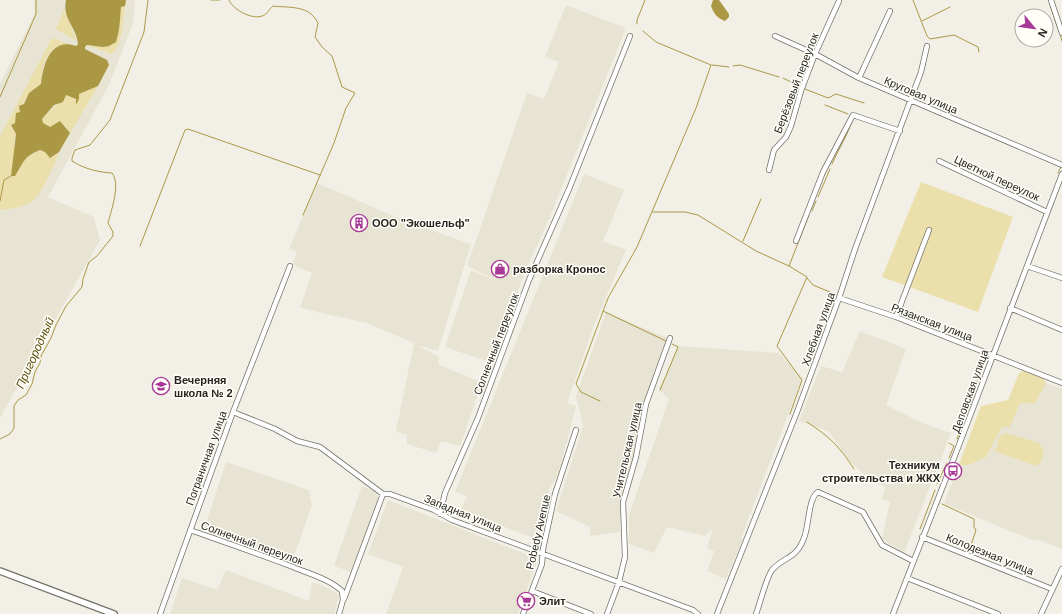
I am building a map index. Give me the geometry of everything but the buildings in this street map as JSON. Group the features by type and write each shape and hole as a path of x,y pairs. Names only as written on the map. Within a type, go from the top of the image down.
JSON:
{"main road":[{"path":"0,572 114,614"}],"street":[{"path":"1051,0 1062,33"},
{"name":"Берёзовый переулок","path":"769,170 774,150 786,137 791,126 801,90 815,54 839,1"},
{"path":"859,78 890,11"},
{"name":"Солнечный переулок","path":"440,514 445,493 478,418 529,280 580,160 630,36"},
{"name":"Круговая улица","path":"775,36 815,54 859,78 1062,165"},
{"name":"Хлебная улица","path":"717,614 795,420 855,249 911,101 921,72 927,46"},
{"path":"796,241 823,172 853,115 900,131"},
{"name":"Цветной переулок","path":"939,161 1047,212"},
{"name":"Деповская улица","path":"893,614 1062,174"},
{"path":"896,317 929,230"},
{"name":"Пограничная улица","path":"160,614 233,412 290,266"},
{"path":"1026,266 1062,278"},
{"name":"Рязанская улица","path":"839,298 896,317 1062,383"},
{"path":"1010,308 1062,330"},
{"name":"Учительская улица","path":"606,614 619,582 625,557 623,502 636,457 646,404 670,338"},
{"name":"Западная улица","path":"233,412 275,429 297,441 320,448 384,494 390,494 698,614"},
{"name":"Pobedy Avenue","path":"523,614 544,555 543,549 552,508 576,430"},
{"path":"756,614 771,572 794,556 799,549 809,523 812,500 818,492 863,512 882,545 913,561"},
{"path":"340,614 384,494"},
{"name":"Солнечный переулок","path":"190,530 263,555 321,578 342,591 344,600"},
{"name":"Колодезная улица","path":"922,537 1052,589"},
{"path":"1041,614 1062,569"},
{"path":"907,578 998,614"},
{"path":"532,591 591,614"}],"shaded area":[{"path":"34,0 135,0 133,23 109,85 48,197 94,217 100,240 0,418 0,84 35,13"},
{"path":"66,0 126,0 125,6 121,7 116,42 109,46 103,47 87,45 85,47 85,49 107,60 109,65 98,86 79,94 79,99 76,105 76,99 66,95 63,102 54,105 42,119 43,123 50,127 60,121 70,133 59,152 50,158 45,152 40,150 30,155 24,160 15,176 11,176 16,134 11,125 15,123 16,113 20,112 19,106 24,104 29,93 41,84 46,61 54,49 60,45 67,44 76,46 78,44 77,38 66,13"},
{"path":"713,0 719,0 729,14 729,17 725,21 720,19 713,11 711,6"},
{"path":"566,5 626,28 550,217 523,277 492,363 445,347 471,270 502,283 467,266 527,93 544,99 559,62 545,57"},
{"path":"125,6 120,39 112,54 87,45 102,46 116,42 121,7"},
{"path":"64,9 77,41 56,29"},
{"path":"52,38 69,44 55,48 47,57 44,63 41,84 25,99 15,123 11,125 16,134 14,144 19,171 24,160 40,150 45,152 50,158 59,152 45,183 32,202 23,206 0,210 0,136"},
{"path":"98,86 70,133 60,121 50,127 42,123 42,119 66,95 76,99 76,103 79,99 79,94"},
{"path":"584,174 624,190 603,241 626,250 593,328 567,403 576,406 558,475 549,489 548,499 533,538 461,510 467,496 455,492"},
{"path":"921,182 1013,217 978,312 882,277"},
{"path":"317,183 405,221 471,244 438,351 417,345 439,357 438,364 482,383 460,446 441,441 436,453 407,444 407,435 396,431 414,343 367,323 300,308 312,273 292,264 297,252 289,249"},
{"path":"606,312 667,338 634,460 622,498 620,532 590,536 590,527 556,511 583,426 576,396"},
{"path":"860,331 906,349 886,405 925,424 951,433 904,553 882,539 890,502 882,499 885,487 870,480 850,462 828,431 799,421 821,366 842,372"},
{"path":"679,346 779,353 802,378 741,538 743,539 726,579 707,571 714,551 707,548 713,528 705,536 667,527 654,553 629,544 629,515 669,399 659,389"},
{"path":"1026,370 1042,377 1046,383 1035,403 1020,403 1010,427 1002,427 986,457 968,465 959,465 981,406 1008,400 1019,373"},
{"path":"1019,373 1062,389 1062,549 1036,539 1035,541 944,504 981,406 1004,413"},
{"path":"1006,433 1039,443 1044,451 1042,460 1036,466 994,451 995,448 998,449 997,443 1001,435"},
{"path":"226,462 309,490 312,505 292,562 204,529"},
{"path":"362,486 376,491 378,500 352,572 334,566"},
{"path":"388,500 538,559 518,614 386,614 403,567 368,554"},
{"path":"226,570 309,601 312,582 326,587 335,592 339,597 334,614 170,614 182,578 217,590"}],"waterway":[{"path":"0,97 36,14 36,0"},
{"name":"Пригородный","path":"0,439 10,434 14,428 14,406 18,400 26,395 32,384 41,356 56,325 66,306 82,287 89,262 97,256 113,236 113,232 108,223 114,198 116,184 115,178 112,173 96,171 77,164 72,161 72,158 75,150 90,145 110,120 144,32 148,0"},
{"path":"211,0 220,0"},
{"path":"229,0 234,7 243,13 258,17 267,13 273,6 299,8 310,13 318,23 315,37 322,47 332,56 342,87 355,93 346,108 334,143 303,215"},
{"path":"637,24 637,20 645,0"},
{"path":"913,0 927,36 930,39 954,35 978,47 979,52"},
{"path":"1050,5 1058,29"},
{"path":"922,21 950,7"},
{"path":"600,401 581,392 576,384 608,298 637,247 696,108 711,65 656,42 643,31"},
{"path":"1059,31 1062,41"},
{"path":"712,65 729,67"},
{"path":"733,66 740,65 779,77"},
{"path":"783,78 801,87"},
{"path":"805,89 828,98 836,94 864,103"},
{"path":"825,105 848,114"},
{"path":"832,164 851,124"},
{"path":"140,246 185,130 188,129 320,175"},
{"path":"1058,173 1061,167"},
{"path":"818,197 830,169"},
{"path":"0,201 4,180 11,176"},
{"path":"743,241 761,199"},
{"path":"812,211 816,201"},
{"path":"653,212 685,212 698,215 756,251 789,266 807,277 777,346 802,380 790,414"},
{"path":"789,266 809,215"},
{"path":"807,278 813,285 837,295"},
{"path":"603,311 666,341"},
{"path":"660,390 678,347 672,344"},
{"path":"957,439 974,394 977,381"},
{"path":"807,422 834,442 854,469"},
{"path":"949,443 954,446 949,458"},
{"path":"937,484 947,463"},
{"path":"920,529 935,490"},
{"path":"942,504 974,519 974,527 976,530 971,545"}],"place":[{"name":"ООО \"Экошельф\"","path":"359,223"},
{"name":"разборка Кронос","path":"500,269"},
{"name":"Вечерняя школа № 2","path":"161,386"},
{"name":"Техникум строительства и ЖКХ","path":"953,471"},
{"name":"Элит","path":"526,601"}]}
